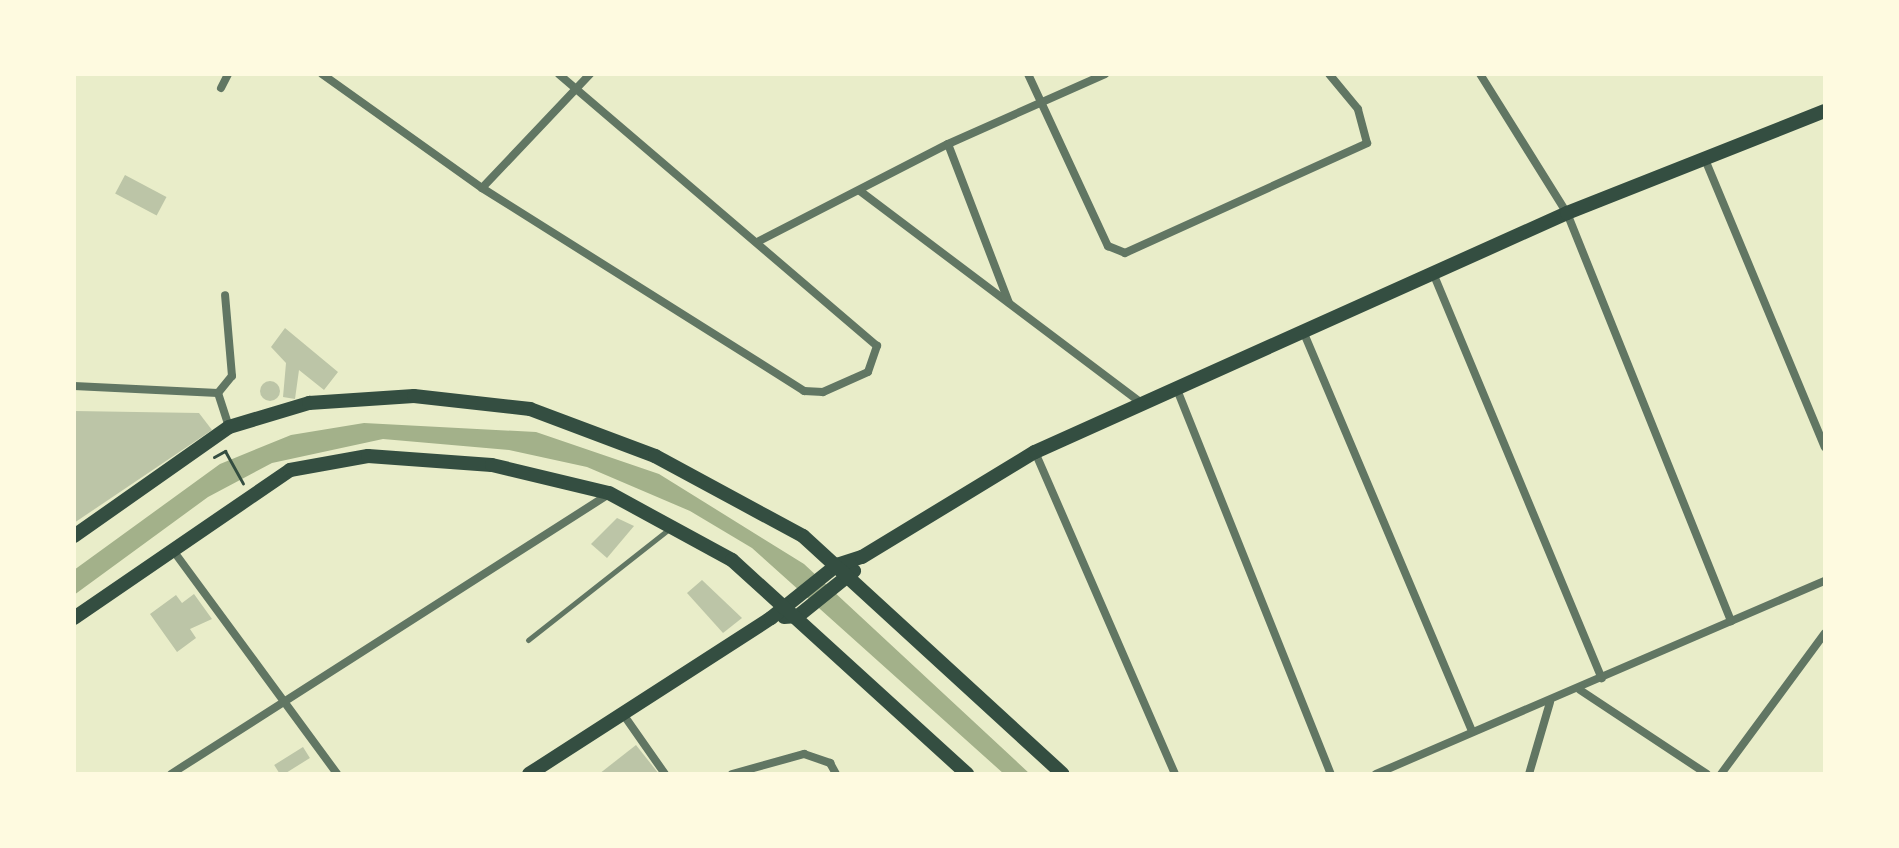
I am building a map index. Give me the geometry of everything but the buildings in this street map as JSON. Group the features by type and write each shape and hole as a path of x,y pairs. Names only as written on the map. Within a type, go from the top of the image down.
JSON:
{"main road":[{"path":"529,774 771,618 789,598 832,568 857,560 1035,452 1139,401 1567,213 1825,111"},
{"path":"74,536 229,427 357,397 530,409 655,456 764,512 832,568 1063,774"},
{"path":"74,618 170,546 290,470 344,457 492,465 609,493 732,560 789,598 967,774"},
{"path":"771,618 802,613 846,581 857,560"}],"street":[{"path":"221,88 228,74"},
{"path":"322,74 482,188 804,391 823,392 868,372 877,346 759,241 559,74"},
{"path":"482,188 590,74"},
{"path":"1028,74 1108,246 1125,253 1367,143 1358,109 1329,74"},
{"path":"759,241 948,144 1105,74"},
{"path":"1480,74 1567,213 1731,621"},
{"path":"948,144 1009,303"},
{"path":"1704,157 1825,447"},
{"path":"860,191 1139,401"},
{"path":"1433,272 1602,678"},
{"path":"218,393 232,376 225,295"},
{"path":"1303,331 1472,732"},
{"path":"74,386 218,393"},
{"path":"1176,387 1331,774"},
{"path":"218,393 229,427"},
{"path":"1035,452 1175,774"},
{"path":"171,774 291,702 609,493"},
{"path":"170,546 291,702 337,774"},
{"path":"1376,774 1580,690 1825,581"},
{"path":"1721,774 1825,633"},
{"path":"1580,690 1707,774"},
{"path":"1529,774 1550,702"},
{"path":"623,714 665,774"},
{"path":"732,774 804,754 830,763 836,774"}],"lane":[{"path":"528,640 673,526"}],"path":[{"path":"227,455 243,483"}],"shaded area":[{"path":"364,423 536,432 659,474 804,564 1030,774 1004,774 752,548 690,511 587,467 509,450 383,439 272,463 208,497 74,595 74,570 220,464 291,435"}]}
